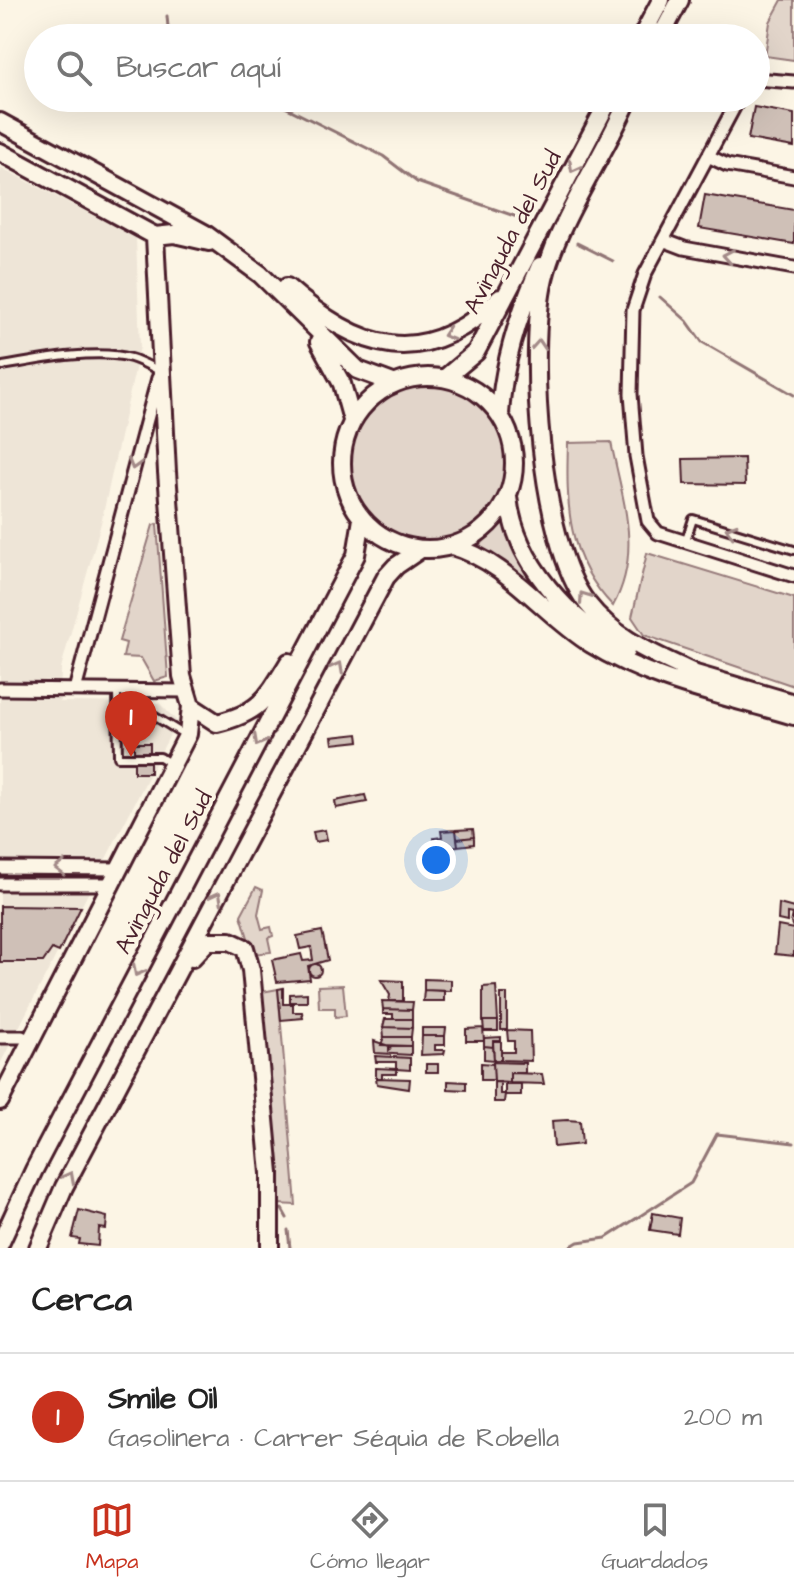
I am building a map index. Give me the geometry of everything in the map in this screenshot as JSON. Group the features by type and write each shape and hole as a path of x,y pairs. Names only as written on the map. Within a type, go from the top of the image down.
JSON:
{"main road":[{"path":"648,24 661,0"},
{"path":"667,24 680,0"},
{"name":"Avinguda del Sud","path":"445,378 476,352 603,112"},
{"name":"Avinguda del Sud","path":"500,414 502,386 521,310 548,247 621,112"},
{"path":"622,112 553,250 543,281 538,362 544,458 562,555 586,602 602,620 639,649 692,672"},
{"path":"0,122 157,206 225,248 260,274 358,370 393,383"},
{"path":"0,152 155,236 174,234 225,248"},
{"path":"0,1101 188,736 189,699 181,659 155,236"},
{"path":"260,274 282,283 338,328 374,343 415,345 459,331 510,289"},
{"path":"303,317 342,384 352,420"},
{"path":"419,376 445,378 466,385 485,397 500,414 512,440 515,469 508,497 496,517 479,533 452,546 421,549 379,534 362,519 348,497 341,471 343,445 352,420 370,398 393,383 419,376"},
{"path":"508,497 515,532 541,577 579,620 629,652 794,703"},
{"name":"Avinguda del Sud","path":"0,1244 34,1170 356,555 362,519"},
{"path":"452,546 471,551 497,567 575,634 613,657 654,674 794,716"},
{"path":"38,1248 64,1187 386,577 421,549"},
{"path":"188,736 250,713 266,701 314,620 337,592"},
{"path":"189,699 217,723"},
{"path":"179,969 208,941 230,941 245,948 255,988 270,1173 270,1248"}],"street":[{"path":"770,80 794,82"},
{"path":"732,112 639,287 633,310 633,425 648,521 658,533 794,576"},
{"path":"708,156 727,165 794,177"},
{"path":"663,240 684,248 794,268"},
{"path":"75,690 161,366"},
{"path":"143,433 165,437"},
{"path":"0,689 136,690 189,699"},
{"path":"0,868 120,869"},
{"path":"0,884 112,884"},
{"path":"0,1037 22,1037 31,1042"}],"lane":[{"path":"3,366 40,359 115,356 161,366"},
{"path":"685,543 691,520 696,519 794,550"},
{"path":"117,690 118,757 160,757 173,764"},
{"path":"136,690 136,705 188,736"}],"shaded area":[{"path":"782,0 794,0 794,60 770,57 770,22"},
{"path":"0,167 136,238 140,347 101,523 61,668 60,702 159,703 177,721 0,1064"},
{"path":"428,386 458,391 484,408 501,434 506,464 501,494 484,520 458,537 428,542 398,537 372,520 355,494 350,464 355,434 372,408 398,391"},
{"path":"611,442 624,504 628,545 622,586 613,606 586,570 578,550 572,530 568,488 568,443"},
{"path":"505,521 571,619 477,548"},
{"path":"157,524 168,677 154,681 141,658 123,657 126,643 119,641 153,525"},
{"path":"647,553 794,598 794,686 644,635 632,617"},
{"path":"256,887 263,890 258,914 262,929 271,927 273,936 268,938 271,952 253,954 241,915"},
{"path":"343,985 346,1016 335,1017 335,1008 319,1008 318,986"},
{"path":"278,989 296,1205 277,1204 264,1068 262,992"}],"building":[{"path":"770,110 794,114 794,147 748,139 753,112"},
{"path":"705,195 794,210 794,244 699,228"},
{"path":"744,458 745,485 684,484 683,459"},
{"path":"358,734 359,741 333,744 332,737"},
{"path":"134,743 150,743 150,773 134,773"},
{"path":"365,795 367,802 336,808 335,801"},
{"path":"473,829 474,837 457,839 456,830"},
{"path":"325,830 327,840 315,842 313,832"},
{"path":"456,830 458,846 435,848 434,838 442,837 441,831"},
{"path":"474,837 474,844 458,846 457,839"},
{"path":"779,904 794,908 794,929 791,923 793,914 787,913 787,922 778,920"},
{"path":"0,906 81,907 59,952 52,949 43,962 0,962"},
{"path":"778,926 794,929 794,956 775,954"},
{"path":"322,931 328,960 308,966 310,979 277,982 272,960 301,954 303,961 313,960 311,947 300,949 297,936"},
{"path":"310,965 320,965 320,975 310,975"},
{"path":"424,979 451,980 451,991 424,990"},
{"path":"381,980 403,981 403,1001 389,1001 390,995"},
{"path":"496,986 498,1021 483,1021 483,987"},
{"path":"283,988 283,1004 293,1004 293,1012 302,1012 303,1018 281,1020 278,989"},
{"path":"424,990 444,991 444,1001 423,1001"},
{"path":"307,993 307,1002 290,1002 290,994"},
{"path":"501,994 507,994 507,1030 501,1030"},
{"path":"382,1001 413,1002 412,1010 383,1009"},
{"path":"383,1009 412,1010 412,1019 393,1019 393,1014 383,1014"},
{"path":"385,1019 412,1019 412,1028 383,1027"},
{"path":"483,1021 498,1021 498,1031 484,1031"},
{"path":"383,1027 412,1028 411,1037 384,1037"},
{"path":"422,1028 446,1028 445,1036 422,1036"},
{"path":"483,1028 484,1041 466,1041 466,1029"},
{"path":"507,1030 530,1031 531,1061 501,1060 501,1052 514,1052 514,1041 508,1041"},
{"path":"422,1036 445,1036 445,1045 435,1045 435,1050 445,1050 444,1054 421,1055"},
{"path":"384,1037 411,1037 411,1046 381,1045"},
{"path":"501,1037 501,1041 493,1041 493,1047 484,1046 484,1038"},
{"path":"374,1041 389,1046 389,1050 392,1046 411,1046 411,1055 375,1053"},
{"path":"493,1041 501,1041 501,1060 494,1060"},
{"path":"484,1046 493,1047 494,1060 484,1059"},
{"path":"375,1056 410,1058 410,1070 396,1069 396,1062 376,1062"},
{"path":"493,1062 525,1063 525,1073 510,1073 510,1083 494,1082"},
{"path":"481,1063 493,1064 494,1080 481,1080"},
{"path":"426,1064 438,1064 438,1072 426,1072"},
{"path":"376,1068 397,1069 397,1074 382,1074 382,1078 376,1078"},
{"path":"510,1073 542,1074 544,1084 510,1083"},
{"path":"376,1078 410,1079 409,1089 377,1084"},
{"path":"448,1081 466,1082 466,1090 448,1089"},
{"path":"494,1082 500,1082 500,1094 505,1094 504,1102 494,1102"},
{"path":"505,1084 521,1084 521,1095 505,1095"},
{"path":"552,1121 580,1121 582,1144 554,1147"},
{"path":"79,1210 107,1217 106,1229 99,1228 98,1246 79,1244 80,1239 72,1238"},
{"path":"653,1213 680,1218 678,1234 650,1230"}],"waterway":[{"path":"167,16 168,24"},
{"path":"295,112 383,156 417,182 520,218"},
{"path":"577,243 613,261"},
{"path":"660,297 687,321 702,342 794,395"},
{"path":"568,1248 578,1242 606,1238 691,1183 717,1134 794,1143"},
{"path":"282,1209 287,1218"},
{"path":"288,1230 290,1248"}],"place":[{"name":"Smile Oil","path":"131,757"}]}
